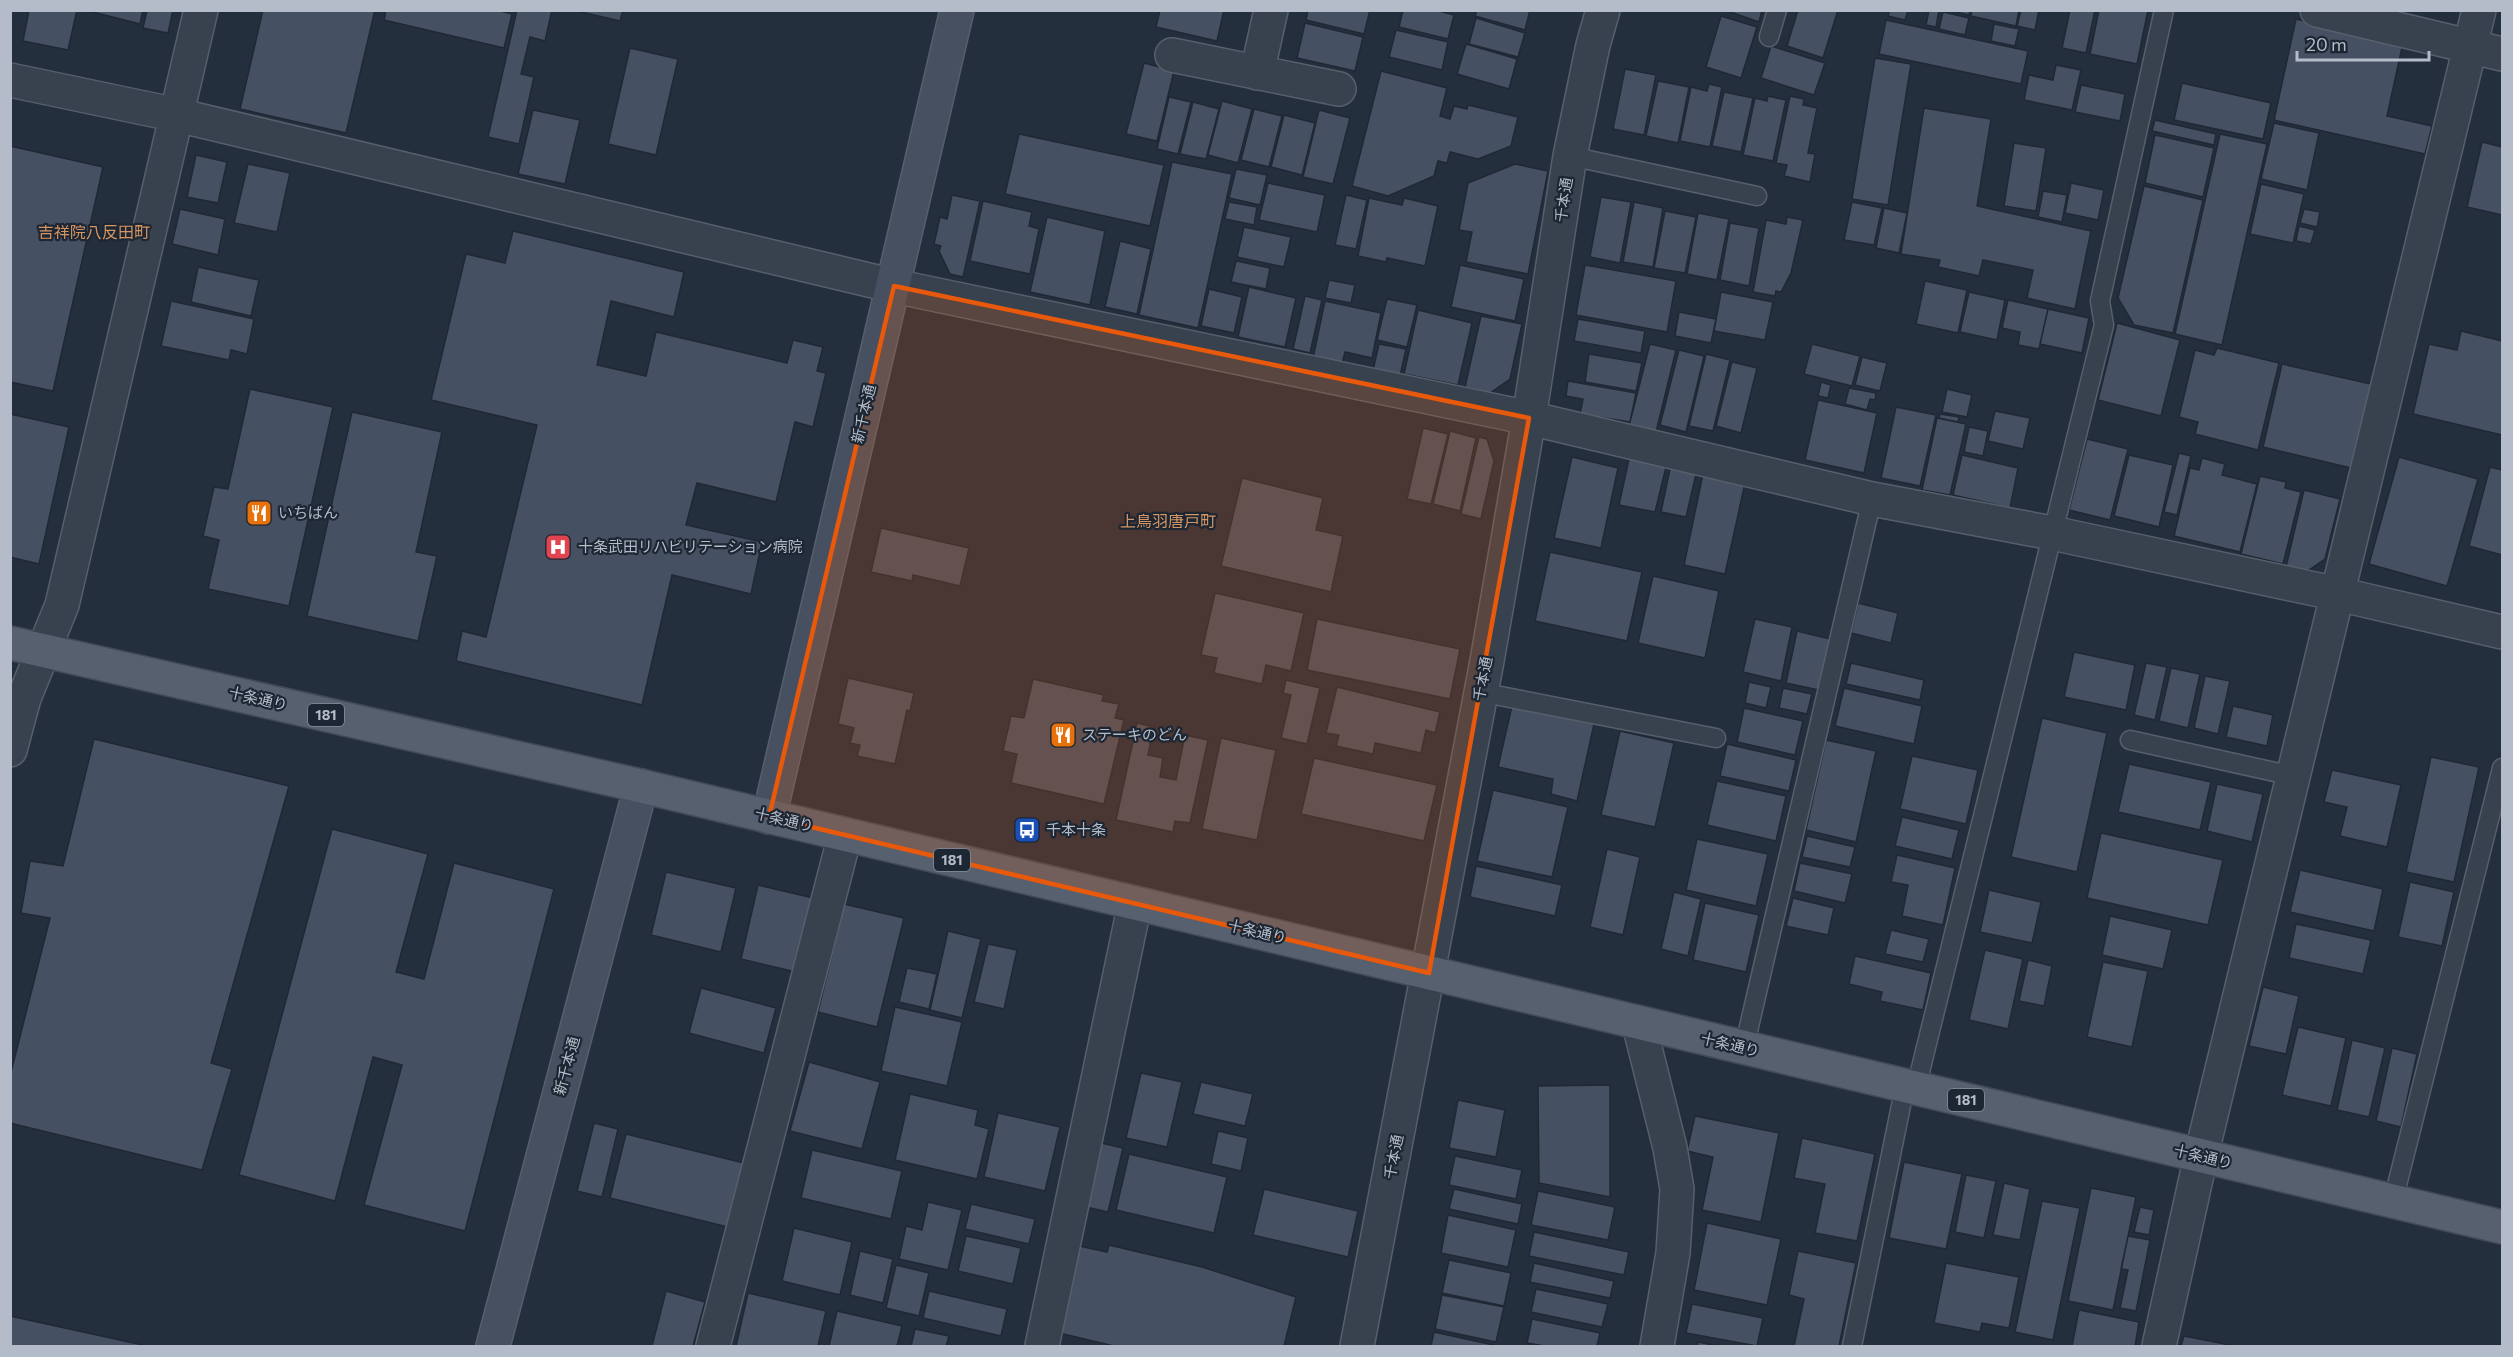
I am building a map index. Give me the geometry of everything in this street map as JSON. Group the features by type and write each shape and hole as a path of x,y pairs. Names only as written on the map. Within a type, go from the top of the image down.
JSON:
{"main road":[{"name":"十条通り","path":"10,643 641,786 2502,1227"}],"street":[{"path":"10,750 24,698 62,605 201,10"},
{"name":"新千本通","path":"769,817 957,10"},
{"path":"1257,73 1271,10"},
{"name":"千本通","path":"1358,1347 1429,973 1529,417 1570,156 1593,45 1603,10"},
{"path":"2317,10 2502,54"},
{"path":"2159,1347 2201,1156 2479,10"},
{"path":"1172,55 1340,89"},
{"path":"10,80 177,115 894,286 1529,417 1872,499 2052,533 2338,594 2502,632"},
{"name":"新千本通","path":"493,1347 641,786"},
{"path":"713,1347 844,835"},
{"path":"1042,1347 1135,903"},
{"path":"1638,1024 1670,1148 1677,1189 1673,1253 1657,1347"}],"lane":[{"path":"1769,37 1777,10"},
{"path":"1852,1347 1910,1087 2104,325 2100,301 2164,10"},
{"path":"1570,156 1757,196"},
{"path":"1744,1048 1872,499"},
{"path":"1480,692 1716,738"},
{"path":"2130,740 2293,776"},
{"path":"2393,1202 2502,768"}],"highlighted area":[{"path":"894,286 1529,418 1429,973 769,817"}],"building":[{"path":"29,10 77,10 68,50 23,41"},
{"path":"85,10 143,10 140,24"},
{"path":"147,10 173,10 168,33 143,28"},
{"path":"263,10 375,10 346,133 240,109"},
{"path":"386,10 496,10 512,14 504,48 384,20"},
{"path":"517,10 552,10 545,41 530,37 521,74 534,77 519,144 488,137"},
{"path":"573,10 623,10 620,21"},
{"path":"1160,10 1224,10 1217,41 1156,27"},
{"path":"1308,10 1370,10 1364,34 1306,20"},
{"path":"1403,10 1435,10 1454,15 1448,39 1399,27"},
{"path":"1477,10 1530,10 1525,30 1475,16"},
{"path":"1725,10 1762,10 1759,22"},
{"path":"1798,10 1838,10 1823,58 1787,46"},
{"path":"1890,10 1908,10 1905,20 1888,16"},
{"path":"1929,10 1939,10 1936,27 1926,25"},
{"path":"1947,10 1970,10 1969,15"},
{"path":"1972,10 2019,10 2016,26 1971,16"},
{"path":"2021,10 2039,10 2035,30 2017,26"},
{"path":"2070,10 2095,10 2086,53 2062,48"},
{"path":"2099,10 2148,10 2137,64 2090,54"},
{"path":"1943,12 1969,18 1965,35 1939,29"},
{"path":"1721,16 1757,27 1741,78 1706,67"},
{"path":"1476,18 1525,33 1518,57 1469,44"},
{"path":"2296,19 2403,43 2387,116 2432,126 2425,154 2274,120"},
{"path":"1886,20 2028,51 2021,84 1879,54"},
{"path":"1305,23 1363,37 1355,71 1297,58"},
{"path":"1994,24 2019,29 2015,46 1991,41"},
{"path":"1396,30 1448,42 1442,70 1389,57"},
{"path":"1466,44 1517,59 1509,89 1457,74"},
{"path":"1771,46 1825,63 1814,95 1761,78"},
{"path":"630,48 678,59 656,155 608,144"},
{"path":"1875,58 1911,64 1888,205 1852,199"},
{"path":"1144,63 1174,71 1157,141 1126,134"},
{"path":"2056,65 2081,70 2072,110 2024,100 2029,75 2053,80"},
{"path":"1625,69 1656,75 1644,135 1613,129"},
{"path":"1381,71 1447,88 1440,116 1450,119 1454,106 1467,109 1468,105 1518,117 1511,146 1478,159 1450,152 1447,163 1438,161 1434,176 1388,196 1352,186"},
{"path":"1658,81 1689,87 1678,143 1646,136"},
{"path":"2182,83 2271,103 2263,139 2174,120"},
{"path":"1709,84 1722,87 1710,147 1680,141 1691,87 1707,91"},
{"path":"2081,85 2125,94 2120,121 2075,112"},
{"path":"1724,92 1753,98 1741,152 1712,146"},
{"path":"1768,96 1786,100 1773,161 1743,155 1755,98 1767,101"},
{"path":"1790,96 1804,99 1803,105 1817,108 1808,153 1815,154 1810,182 1784,176 1787,165 1776,163"},
{"path":"1169,97 1191,102 1178,154 1157,149"},
{"path":"1222,101 1252,109 1238,163 1208,155"},
{"path":"1193,102 1219,109 1206,159 1180,154"},
{"path":"1924,108 1991,119 1977,206 2091,231 2075,309 2027,298 2033,270 1983,260 1979,276 1938,267 1940,260 1901,254"},
{"path":"1254,109 1282,116 1269,167 1241,160"},
{"path":"533,110 580,120 565,184 518,174"},
{"path":"1319,110 1350,118 1333,184 1303,177"},
{"path":"1284,115 1315,123 1302,175 1271,167"},
{"path":"2155,120 2216,134 2214,145 2152,131"},
{"path":"2274,123 2319,133 2307,190 2261,179"},
{"path":"1019,134 1164,165 1150,226 1005,194"},
{"path":"2220,134 2267,144 2222,345 2175,334"},
{"path":"2155,135 2214,148 2203,197 2145,183"},
{"path":"2482,142 2502,147 2502,215 2467,207"},
{"path":"2014,143 2046,148 2036,211 2004,206"},
{"path":"10,146 103,167 53,391 10,382"},
{"path":"196,155 227,162 218,203 187,197"},
{"path":"1172,162 1232,174 1198,328 1139,315"},
{"path":"248,164 290,173 277,232 234,223"},
{"path":"1515,164 1548,171 1528,274 1466,262 1472,232 1459,230 1468,183"},
{"path":"1236,169 1267,175 1260,205 1229,198"},
{"path":"1268,183 1325,195 1317,232 1259,220"},
{"path":"2071,183 2104,190 2098,220 2065,213"},
{"path":"2261,184 2304,194 2293,243 2250,234"},
{"path":"2144,186 2203,200 2173,333 2134,325 2118,298"},
{"path":"2043,191 2067,195 2062,222 2038,217"},
{"path":"952,195 980,201 963,277 950,274 939,251 941,246 934,244 940,217 947,219"},
{"path":"1346,195 1367,200 1356,249 1335,245"},
{"path":"1601,197 1631,202 1620,263 1590,257"},
{"path":"1369,198 1402,205 1404,198 1438,206 1425,266 1387,258 1386,262 1358,256"},
{"path":"983,201 1032,212 1029,226 1039,229 1030,274 970,261"},
{"path":"1229,202 1257,207 1254,225 1225,219"},
{"path":"1634,202 1663,208 1653,267 1623,262"},
{"path":"1852,202 1882,208 1874,245 1844,240"},
{"path":"1884,208 1907,213 1899,253 1876,248"},
{"path":"180,209 225,219 218,255 172,244"},
{"path":"2304,209 2320,212 2317,227 2300,223"},
{"path":"1665,211 1696,217 1685,273 1654,268"},
{"path":"1698,213 1729,219 1717,280 1687,274"},
{"path":"1047,217 1105,231 1090,305 1030,292"},
{"path":"1787,217 1803,220 1791,273 1781,292 1776,291 1775,296 1753,292 1766,220 1786,224"},
{"path":"1730,223 1759,228 1749,286 1720,280"},
{"path":"2299,226 2315,230 2311,244 2296,241"},
{"path":"1244,227 1291,237 1284,267 1237,257"},
{"name":"十条武田リハビリテーション病院","path":"513,231 684,272 674,317 611,301 597,365 646,376 656,332 787,363 793,340 823,347 817,371 826,373 813,427 795,422 776,502 697,483 686,525 762,542 751,594 672,575 642,705 456,661 462,631 486,637 537,425 431,400 466,254 505,263"},
{"path":"1120,241 1151,249 1137,314 1105,307"},
{"path":"1236,261 1270,268 1266,289 1231,282"},
{"path":"1460,265 1524,279 1515,321 1451,307"},
{"path":"1585,265 1676,281 1667,332 1576,315"},
{"path":"198,267 259,280 251,316 191,302"},
{"path":"1329,280 1355,285 1351,303 1325,298"},
{"path":"1925,281 1967,290 1958,333 1916,324"},
{"path":"1249,287 1296,298 1285,347 1238,337"},
{"path":"1209,289 1242,297 1234,333 1201,326"},
{"path":"1721,292 1773,302 1765,340 1714,331"},
{"path":"1969,292 2005,300 1997,340 1960,332"},
{"path":"1305,296 1322,300 1310,353 1293,349"},
{"path":"1387,299 1417,305 1407,347 1377,340"},
{"path":"2008,300 2048,309 2039,349 2018,345 2020,332 2002,328"},
{"path":"171,301 254,319 247,354 231,350 229,360 161,346"},
{"path":"1325,301 1381,313 1372,358 1345,352 1342,364 1313,358"},
{"path":"2048,309 2089,318 2082,353 2040,344"},
{"path":"1418,310 1472,323 1458,385 1404,374"},
{"path":"1679,312 1716,319 1711,343 1675,336"},
{"path":"1481,316 1522,324 1510,379 1490,393 1465,387"},
{"path":"1578,319 1645,331 1641,353 1574,341"},
{"path":"2117,323 2180,340 2161,416 2098,400"},
{"path":"2461,331 2502,341 2502,435 2413,414 2429,344 2457,350"},
{"path":"1379,344 1406,349 1400,376 1373,370"},
{"path":"1650,344 1676,350 1656,432 1629,426"},
{"path":"1812,344 1860,356 1852,386 1804,374"},
{"path":"2217,348 2279,363 2258,450 2195,434 2198,422 2179,417 2195,350 2214,355"},
{"path":"1679,350 1704,356 1686,432 1660,425"},
{"path":"1589,354 1642,363 1636,391 1585,382"},
{"path":"1706,354 1730,360 1713,431 1689,426"},
{"path":"1862,357 1887,363 1880,391 1855,385"},
{"path":"1732,362 1757,368 1741,433 1716,426"},
{"path":"2282,364 2371,384 2351,468 2263,447"},
{"path":"1568,381 1636,393 1630,422 1580,414 1583,399 1566,396"},
{"path":"1821,382 1831,385 1828,398 1818,396"},
{"path":"1849,388 1876,393 1875,400 1870,399 1867,410 1845,404"},
{"name":"いちばん","path":"250,389 333,407 289,606 208,589 219,540 203,536 214,487 228,489"},
{"path":"1947,389 1972,395 1967,417 1942,412"},
{"path":"1818,400 1877,413 1864,473 1805,460"},
{"path":"1896,407 1936,415 1920,486 1881,478"},
{"path":"1995,411 2030,418 2023,449 1988,441"},
{"path":"352,412 442,432 416,552 437,556 418,641 307,616"},
{"path":"10,414 69,427 39,564 10,557"},
{"path":"1940,414 1959,417 1958,422 1939,418"},
{"path":"1937,418 1966,424 1950,495 1922,490"},
{"path":"1969,427 1988,431 1983,456 1964,452"},
{"path":"1423,428 1448,434 1431,504 1407,499"},
{"path":"1450,431 1476,438 1460,511 1433,504"},
{"path":"1479,437 1487,439 1494,461 1481,519 1461,514"},
{"path":"2087,439 2128,449 2110,520 2069,510"},
{"path":"2179,453 2191,456 2177,515 2164,512"},
{"path":"1630,454 1667,463 1655,512 1619,505"},
{"path":"1962,455 2018,468 2010,508 1953,495"},
{"path":"2129,455 2173,465 2159,527 2114,516"},
{"path":"1572,457 1618,468 1601,548 1554,538"},
{"path":"2399,457 2478,479 2447,586 2369,564"},
{"path":"2202,458 2225,464 2222,475 2257,484 2240,552 2174,536 2190,468 2199,470"},
{"path":"1671,464 1697,470 1686,517 1661,512"},
{"path":"2490,467 2502,470 2502,555 2469,546"},
{"path":"1703,474 1745,483 1725,574 1684,565"},
{"path":"2260,476 2286,482 2285,488 2301,492 2283,564 2241,554"},
{"path":"1242,478 1323,498 1316,530 1343,536 1331,592 1221,566"},
{"path":"2304,490 2340,499 2325,559 2306,572 2286,567"},
{"path":"881,528 969,548 960,586 913,575 912,581 871,572"},
{"path":"1550,552 1642,572 1627,641 1535,621"},
{"path":"1653,576 1719,591 1705,658 1638,643"},
{"path":"1215,593 1304,613 1291,671 1266,665 1262,684 1214,673 1217,658 1201,655"},
{"path":"1858,603 1898,613 1891,643 1851,633"},
{"path":"1317,619 1460,649 1450,699 1307,670"},
{"path":"1755,619 1792,627 1781,681 1743,672"},
{"path":"1797,631 1830,639 1819,690 1786,683"},
{"path":"2074,652 2135,665 2126,710 2064,697"},
{"path":"1851,663 1924,680 1920,700 1846,684"},
{"path":"2146,663 2167,667 2155,720 2134,715"},
{"path":"2171,668 2200,674 2188,728 2159,721"},
{"path":"2205,676 2230,681 2218,734 2194,728"},
{"path":"848,678 914,693 910,711 907,710 895,764 857,756 860,745 850,743 854,728 838,724"},
{"name":"ステーキのどん","path":"1033,679 1104,695 1102,701 1119,704 1115,718 1124,720 1104,804 1011,783 1017,754 1003,751 1011,716 1024,718"},
{"path":"1286,680 1320,688 1307,744 1281,738 1291,695 1283,693"},
{"path":"1749,682 1771,687 1766,708 1745,703"},
{"path":"1337,687 1440,712 1435,733 1426,730 1421,753 1375,743 1373,754 1336,746 1339,735 1326,733"},
{"path":"1783,688 1812,694 1807,714 1779,708"},
{"path":"1844,688 1922,706 1914,744 1835,726"},
{"path":"1512,706 1594,724 1577,801 1551,794 1553,779 1498,767"},
{"path":"2233,706 2273,715 2267,746 2226,737"},
{"path":"1744,708 1803,721 1795,755 1737,742"},
{"path":"2042,718 2107,733 2077,872 2011,857"},
{"path":"1137,723 1154,727 1148,755 1163,758 1160,777 1176,780 1185,735 1208,740 1190,823 1175,821 1173,832 1116,820"},
{"path":"1620,731 1674,743 1655,827 1601,815"},
{"path":"1221,738 1276,750 1257,840 1202,829"},
{"path":"94,739 289,786 211,1063 232,1069 202,1170 10,1123 10,1076 50,918 21,913 30,861 63,866"},
{"path":"1826,740 1876,751 1856,842 1806,830"},
{"path":"1727,744 1796,760 1789,791 1720,776"},
{"path":"1912,756 1978,770 1966,824 1900,809"},
{"path":"2431,757 2479,767 2454,882 2406,872"},
{"path":"1314,758 1437,785 1424,841 1301,814"},
{"path":"2129,764 2211,782 2200,830 2118,812"},
{"path":"2332,770 2401,785 2387,847 2340,836 2347,807 2324,802"},
{"path":"1717,781 1786,796 1776,841 1707,825"},
{"path":"2217,784 2263,794 2252,842 2207,831"},
{"path":"1493,790 1568,807 1552,877 1477,861"},
{"path":"1902,817 1959,830 1952,859 1895,846"},
{"path":"332,829 428,854 396,972 424,979 454,863 554,889 465,1231 364,1205 402,1065 373,1057 335,1201 239,1175"},
{"path":"2101,833 2223,860 2208,925 2087,898"},
{"path":"1807,836 1855,847 1850,867 1802,857"},
{"path":"1697,839 1768,854 1756,906 1686,890"},
{"path":"1607,849 1640,857 1623,935 1590,927"},
{"path":"1897,855 1955,868 1943,925 1902,916 1908,885 1891,882"},
{"path":"1800,863 1852,874 1845,903 1794,891"},
{"path":"1476,866 1562,885 1555,916 1470,897"},
{"path":"2300,870 2383,889 2374,931 2290,912"},
{"path":"666,872 736,888 721,952 651,935"},
{"path":"2410,882 2454,892 2442,946 2398,937"},
{"path":"758,885 813,898 796,972 741,959"},
{"path":"1989,890 2041,902 2032,943 1980,932"},
{"path":"1674,892 1701,899 1688,956 1661,949"},
{"path":"1793,898 1834,908 1828,935 1786,926"},
{"path":"1705,903 1759,915 1746,972 1693,960"},
{"path":"844,904 904,918 877,1027 818,1012"},
{"path":"2110,916 2172,930 2163,969 2102,955"},
{"path":"2296,924 2371,940 2363,974 2289,958"},
{"path":"1891,930 1929,939 1923,962 1885,954"},
{"path":"948,931 981,939 962,1018 930,1010"},
{"path":"988,944 1017,950 1004,1009 974,1002"},
{"path":"1985,950 2023,959 2008,1029 1969,1020"},
{"path":"1855,956 1931,973 1923,1010 1880,1001 1882,992 1849,984"},
{"path":"2028,960 2052,966 2044,1006 2019,1001"},
{"path":"2103,962 2148,971 2132,1047 2087,1037"},
{"path":"907,968 937,974 929,1009 899,1002"},
{"path":"2263,987 2299,996 2286,1054 2249,1046"},
{"path":"701,988 776,1008 764,1053 689,1033"},
{"path":"895,1007 962,1022 947,1086 881,1071"},
{"path":"2298,1027 2346,1038 2331,1106 2282,1095"},
{"path":"2352,1040 2385,1048 2369,1117 2337,1110"},
{"path":"2392,1048 2417,1054 2401,1127 2376,1121"},
{"path":"809,1062 880,1082 862,1149 790,1131"},
{"path":"1141,1073 1182,1082 1167,1147 1126,1138"},
{"path":"1201,1082 1253,1094 1245,1126 1193,1114"},
{"path":"1610,1085 1610,1197 1539,1183 1538,1086"},
{"path":"910,1094 978,1110 975,1125 989,1129 977,1179 895,1160"},
{"path":"1458,1100 1505,1110 1496,1157 1449,1148"},
{"path":"998,1113 1060,1127 1045,1191 984,1177"},
{"path":"1695,1116 1779,1133 1761,1222 1702,1210 1713,1157 1687,1151"},
{"path":"594,1123 618,1129 602,1197 577,1191"},
{"path":"1218,1131 1248,1138 1241,1171 1211,1164"},
{"path":"626,1134 748,1164 732,1228 610,1198"},
{"path":"1802,1138 1875,1154 1857,1241 1815,1233 1825,1184 1794,1178"},
{"path":"1101,1143 1123,1148 1108,1212 1086,1207"},
{"path":"812,1150 902,1171 891,1219 801,1198"},
{"path":"1129,1154 1227,1177 1214,1233 1116,1210"},
{"path":"1455,1156 1522,1170 1516,1199 1449,1185"},
{"path":"1904,1162 1962,1174 1946,1249 1889,1238"},
{"path":"1966,1175 1996,1181 1984,1238 1955,1232"},
{"path":"2004,1183 2030,1189 2020,1240 1993,1235"},
{"path":"2091,1188 2136,1197 2113,1310 2068,1301"},
{"path":"1264,1189 1358,1211 1348,1257 1253,1235"},
{"path":"1454,1189 1522,1204 1518,1224 1449,1209"},
{"path":"1538,1191 1615,1207 1608,1240 1531,1225"},
{"path":"2042,1201 2080,1208 2053,1340 2015,1332"},
{"path":"928,1202 962,1210 948,1270 899,1259 906,1226 922,1230"},
{"path":"971,1204 1035,1219 1029,1244 965,1229"},
{"path":"2140,1207 2154,1210 2149,1235 2134,1232"},
{"path":"1448,1215 1516,1230 1508,1267 1441,1253"},
{"path":"1707,1223 1781,1239 1767,1305 1694,1290"},
{"path":"794,1228 852,1242 840,1295 782,1281"},
{"path":"1534,1232 1629,1252 1624,1275 1529,1256"},
{"path":"966,1236 1021,1248 1013,1284 958,1271"},
{"path":"2128,1236 2150,1240 2136,1311 2120,1308 2128,1270 2121,1269"},
{"path":"1075,1245 1107,1252 1109,1245 1202,1267 1296,1297 1284,1346 1114,1346 1055,1332"},
{"path":"860,1251 893,1259 883,1303 850,1295"},
{"path":"1798,1251 1856,1263 1839,1346 1794,1346 1804,1299 1789,1295"},
{"path":"1449,1260 1511,1273 1504,1306 1442,1293"},
{"path":"1534,1263 1614,1281 1610,1298 1530,1282"},
{"path":"1946,1263 2019,1277 2009,1328 1982,1323 1980,1332 1934,1323"},
{"path":"896,1265 929,1273 919,1316 886,1308"},
{"path":"1536,1289 1608,1304 1602,1327 1531,1312"},
{"path":"666,1291 705,1302 693,1346 652,1346"},
{"path":"929,1291 1007,1309 1001,1336 923,1318"},
{"path":"748,1293 826,1311 818,1346 736,1346"},
{"path":"1442,1295 1504,1307 1496,1342 1435,1329"},
{"path":"1692,1304 1763,1318 1757,1346 1686,1333"},
{"path":"2079,1310 2139,1322 2135,1346 2072,1346"},
{"path":"837,1311 902,1326 897,1346 829,1346"},
{"path":"10,1316 147,1346 10,1346"},
{"path":"1532,1319 1600,1333 1597,1346 1545,1346 1527,1343"},
{"path":"915,1329 949,1336 946,1346 911,1346"},
{"path":"1434,1332 1498,1346 1431,1346"},
{"path":"2184,1336 2235,1346 2181,1346"},
{"path":"1698,1342 1718,1346 1697,1346"}],"place":[{"name":"いちばん","path":"259,513"},
{"name":"十条武田リハビリテーション病院","path":"558,547"},
{"name":"ステーキのどん","path":"1063,735"},
{"name":"千本十条","path":"1027,830"}],"district":[{"name":"吉祥院八反田町","path":"94,232"},
{"name":"上鳥羽唐戸町","path":"1168,521"}]}
